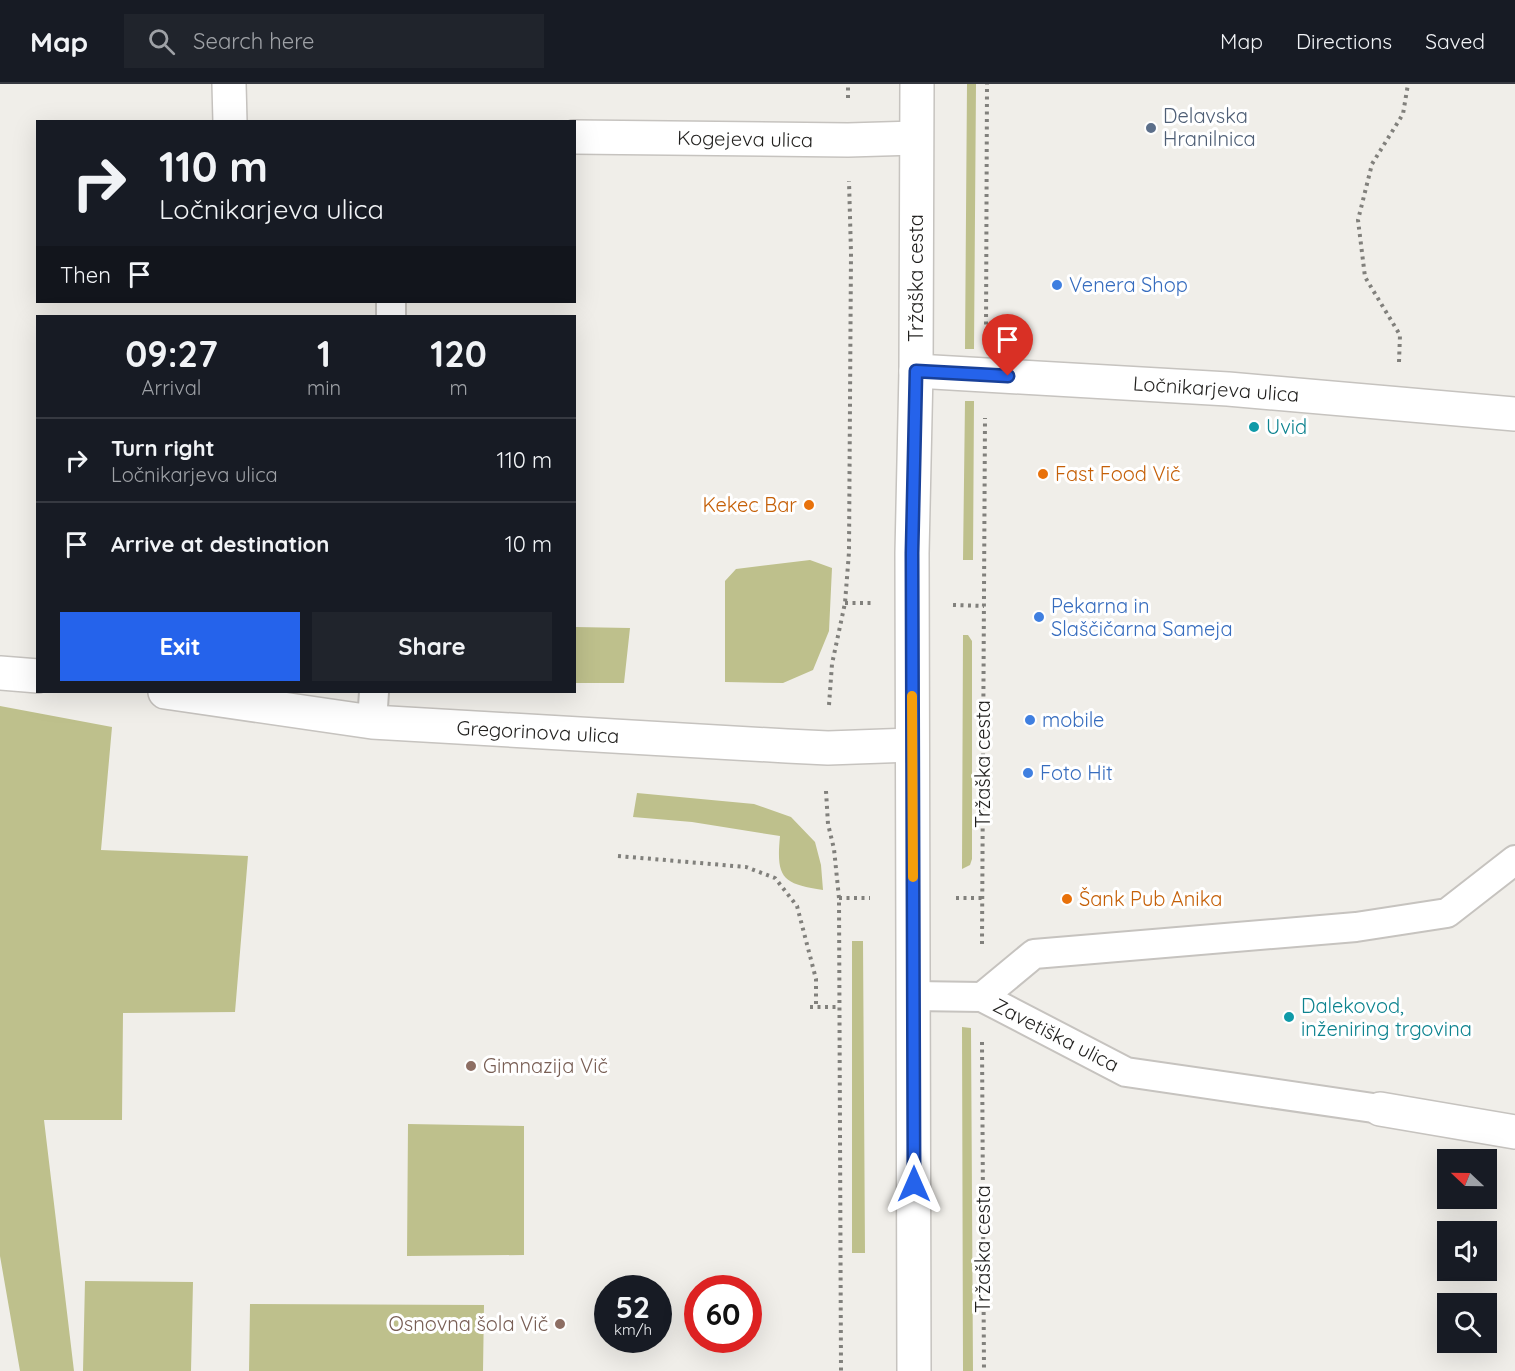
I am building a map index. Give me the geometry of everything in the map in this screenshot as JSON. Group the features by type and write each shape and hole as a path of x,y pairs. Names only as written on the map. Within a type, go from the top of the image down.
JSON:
{"street":[{"path":"230,84 230,120"},
{"name":"Tržaška cesta","path":"914,1371 912,553 916,371 916,84"},
{"name":"Kogejeva ulica","path":"576,137 848,140 916,138"},
{"name":"Ločnikarjeva ulica","path":"916,371 1228,389 1515,414"},
{"path":"0,673 36,676"},
{"name":"Gregorinova ulica","path":"179,693 373,707 808,747 912,745"},
{"name":"Zavetiška ulica","path":"1380,1109 1515,1132"}],"lane":[{"name":"Zavetiška ulica","path":"1380,1109 1126,1072 982,997 1034,954 1356,927 1447,913 1515,860"},
{"path":"914,996 982,997"}],"path":[{"name":"Tržaška cesta","path":"984,1371 982,898 987,84"},
{"path":"1398,403 1400,335 1365,277 1358,220 1372,164 1402,114 1408,84"},
{"path":"830,694 832,664 844,603 849,540 851,253 849,178"},
{"path":"844,603 868,603"},
{"path":"960,605 984,606"},
{"path":"826,801 839,898 841,1371"},
{"path":"618,856 746,867 775,878 797,906 816,979 816,1007"},
{"path":"839,898 864,898"},
{"path":"959,898 982,898"},
{"path":"810,1006 840,1007"}],"green space":[{"path":"967,84 976,84 974,349 965,349"},
{"path":"965,401 974,401 973,560 963,560"},
{"path":"810,560 832,568 829,631 813,670 783,683 725,682 725,581 736,569"},
{"path":"576,627 630,628 624,683 576,683"},
{"path":"963,635 968,635 972,641 972,859 970,865 962,869"},
{"path":"0,706 112,727 101,850 248,856 235,1012 123,1013 122,1120 44,1120 74,1371 20,1371 0,1256"},
{"path":"637,793 754,804 791,817 815,842 821,865 823,890 798,885 785,876 779,861 780,836 692,822 633,817"},
{"path":"852,941 863,941 865,1253 852,1253"},
{"path":"962,1027 971,1028 973,1371 963,1371"},
{"path":"408,1124 524,1126 524,1255 407,1256"},
{"path":"85,1281 193,1282 191,1371 83,1371"},
{"path":"250,1304 484,1305 483,1371 249,1371"}],"slow traffic":[{"path":"912,696 913,877"}],"place":[{"name":"Delavska Hranilnica","path":"1151,128"},
{"name":"Venera Shop","path":"1057,285"},
{"name":"Uvid","path":"1254,427"},
{"name":"Fast Food Vič","path":"1043,474"},
{"name":"Kekec Bar","path":"809,505"},
{"name":"Pekarna in Slaščičarna Sameja","path":"1039,617"},
{"name":"mobile","path":"1030,720"},
{"name":"Foto Hit","path":"1028,773"},
{"name":"Šank Pub Anika","path":"1067,899"},
{"name":"Dalekovod, inženiring trgovina","path":"1289,1017"},
{"name":"Gimnazija Vič","path":"471,1066"},
{"name":"Osnovna šola Vič","path":"560,1324"}],"route":[{"path":"914,1184 912,553 916,371 1008,376"}]}
